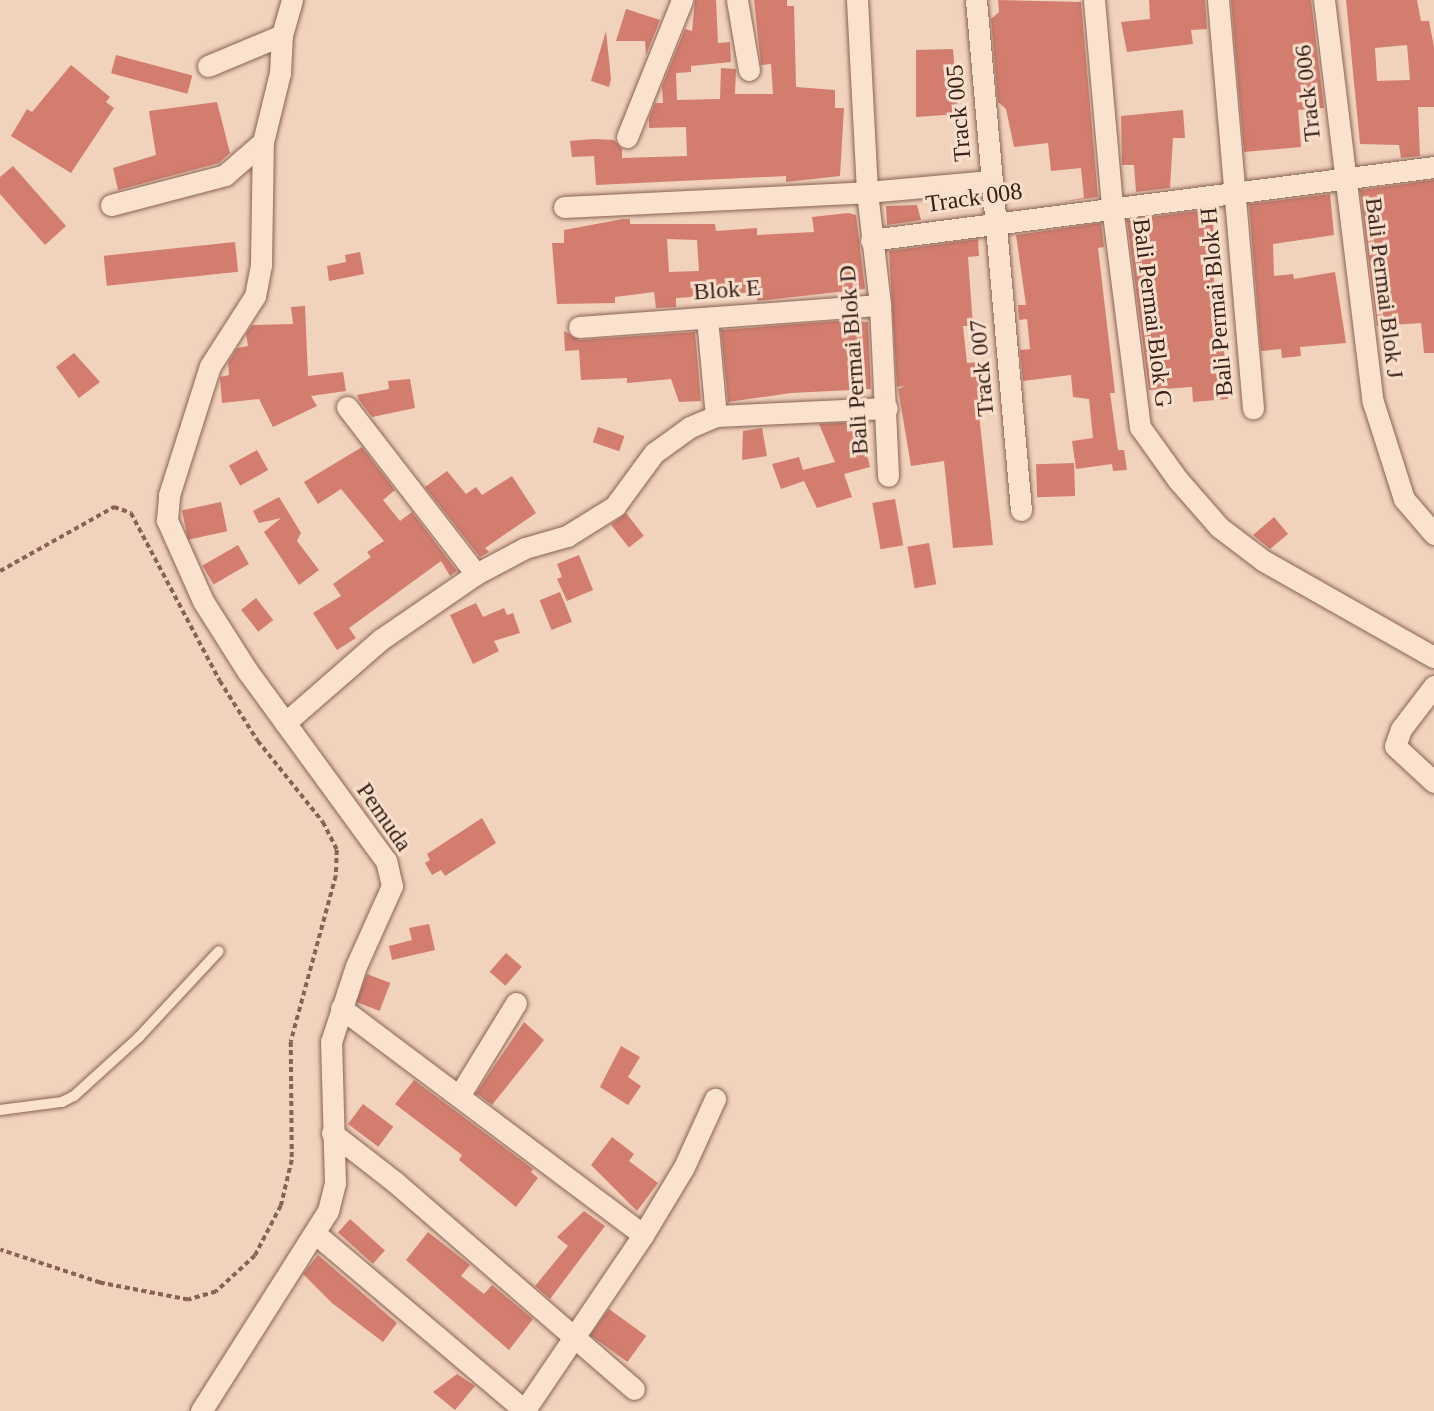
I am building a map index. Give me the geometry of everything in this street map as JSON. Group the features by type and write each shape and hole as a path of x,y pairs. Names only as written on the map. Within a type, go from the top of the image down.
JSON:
{"street":[{"name":"Pemuda","path":"201,1411 317,1236 334,1195 330,1058 341,1008 389,896 392,876 386,861 285,723 193,583 170,534 166,508 210,366 248,312 261,264 263,142 280,74 282,35 292,0"},
{"path":"627,137 681,0"},
{"path":"737,0 749,70"},
{"path":"857,0 871,240"},
{"name":"Track 005","path":"976,0 994,221"},
{"name":"Bali Permai Blok G","path":"1094,0 1112,206 1140,427 1178,481 1219,527 1264,561 1434,657"},
{"name":"Bali Permai Blok H","path":"1218,0 1253,409"},
{"name":"Track 006","path":"1324,0 1343,180"},
{"path":"208,66 282,35"},
{"path":"111,205 225,175 263,142"},
{"name":"Track 008","path":"871,240 994,221 1434,167"},
{"name":"Bali Permai Blok J","path":"1343,180 1373,402 1404,499 1434,534"},
{"path":"564,207 867,192 991,181"},
{"name":"Track 007","path":"994,221 1021,510"},
{"name":"Bali Permai Blok D","path":"871,240 880,305 887,408 888,476"},
{"name":"Blok E","path":"579,327 880,305"},
{"path":"707,318 716,416"},
{"path":"347,407 476,574"},
{"path":"285,723 380,640 476,574 525,548 567,536 600,516 623,498 660,447 716,416 887,408"},
{"path":"1434,686 1401,729 1395,746 1434,782"},
{"path":"460,1096 516,1003"},
{"path":"341,1008 643,1235"},
{"path":"330,1058 354,1035 379,1037"},
{"path":"317,1236 524,1410 643,1235 684,1167 715,1099"},
{"path":"332,1133 634,1389"}],"lane":[{"path":"0,1110 62,1102 74,1096 139,1037 219,951"}],"path":[{"path":"0,571 42,547"}],"building":[{"path":"695,0 716,0 718,43 730,42 731,62 691,66 691,72 676,73 677,100 720,99 721,68 736,69 735,94 773,94 771,64 761,65 754,0 787,0 787,6 794,6 796,87 835,90 835,108 844,108 840,176 786,182 786,176 596,185 594,156 572,157 570,141 594,139 614,140 622,149 622,158 687,156 686,127 649,128 649,118 655,103 663,103 662,86 685,29 692,31"},
{"path":"998,0 1081,2 1098,197 1061,202 1084,198 1081,168 1051,171 1048,143 1014,147 1006,109 998,102 991,19 999,12"},
{"path":"1149,0 1205,0 1207,29 1191,30 1193,44 1127,52 1121,22 1150,19"},
{"path":"1231,0 1311,0 1324,108 1298,110 1301,147 1244,152"},
{"path":"1346,0 1417,0 1421,21 1429,21 1434,47 1434,107 1418,107 1420,156 1401,158 1399,145 1360,144","holes":["1407,45 1410,80 1377,81 1375,48"]},
{"path":"626,9 660,20 646,55 645,41 616,41"},
{"path":"606,31 611,79 609,87 591,81"},
{"path":"953,49 958,114 916,117 916,50"},
{"path":"116,55 192,75 187,94 111,73"},
{"path":"71,65 110,97 106,102 114,108 71,173 11,136 27,109 32,112"},
{"path":"217,102 230,153 219,163 118,190 113,168 156,155 149,111"},
{"path":"1183,110 1185,138 1173,138 1170,188 1136,192 1134,165 1122,165 1121,116"},
{"path":"13,166 66,226 45,245 0,194 0,177"},
{"path":"1434,180 1434,353 1424,353 1421,323 1377,326 1360,190"},
{"path":"1330,194 1334,235 1273,244 1274,276 1293,274 1294,279 1335,272 1346,343 1300,347 1301,356 1282,358 1281,349 1261,351 1249,204"},
{"path":"917,205 921,220 887,225 886,206"},
{"path":"1213,209 1214,291 1219,291 1228,399 1193,402 1192,387 1149,390 1127,220"},
{"path":"848,213 856,215 865,289 758,301 755,293 676,298 676,307 656,308 654,292 615,297 615,303 557,304 552,243 564,243 564,230 630,219 630,224 715,224 716,231 757,228 757,235 814,232 812,217","holes":["667,239 697,240 699,271 669,272"]},
{"path":"1101,223 1104,247 1098,248 1115,393 1110,393 1118,450 1124,450 1127,470 1113,471 1112,464 1076,469 1072,441 1093,438 1089,399 1073,397 1071,375 1023,381 1020,350 1030,349 1027,319 1019,320 1018,305 1026,305 1016,235"},
{"path":"978,239 979,256 968,257 973,326 963,326 967,363 978,362 979,369 984,414 979,414 993,545 953,548 944,461 911,466 898,389 905,386 897,387 889,251"},
{"path":"235,242 238,272 107,286 104,256"},
{"path":"360,252 364,274 329,281 327,266 346,262 345,255"},
{"path":"305,306 308,376 343,372 346,391 311,396 317,406 273,427 259,399 222,403 220,377 229,375 228,363 237,348 248,346 246,334 252,325 293,324 291,307"},
{"path":"838,321 868,322 871,389 791,393 728,402 721,330"},
{"path":"564,331 580,340 695,332 701,401 679,402 671,379 627,383 627,378 581,380 579,350 565,351"},
{"path":"74,353 100,382 79,398 56,367"},
{"path":"410,379 415,408 372,417 357,395 389,389 388,381"},
{"path":"859,422 870,467 844,474 852,497 817,508 804,481 781,489 772,464 799,457 803,470 835,462 819,424"},
{"path":"598,427 624,436 619,451 593,442"},
{"path":"762,428 767,456 742,460 743,431"},
{"path":"362,447 395,490 383,500 400,521 412,512 457,571 450,576 441,561 349,628 356,638 337,650 313,613 341,596 333,584 371,557 367,552 384,541 341,489 318,504 304,482"},
{"path":"257,450 268,470 240,486 229,466"},
{"path":"1074,463 1075,496 1037,497 1036,464"},
{"path":"447,471 466,494 476,487 482,495 512,476 536,513 485,548 489,552 480,557 425,487"},
{"path":"279,497 301,533 297,541 319,570 299,585 264,532 281,518 259,523 253,511"},
{"path":"895,499 903,545 881,549 872,503"},
{"path":"221,502 227,531 188,540 182,510"},
{"path":"626,513 644,536 629,548 611,525"},
{"path":"1274,517 1288,534 1270,549 1253,535"},
{"path":"929,543 936,584 915,588 907,547"},
{"path":"238,545 249,564 213,585 202,566"},
{"path":"579,555 593,590 567,601 557,579 562,577 557,564"},
{"path":"560,592 572,622 552,630 540,600"},
{"path":"256,598 273,620 258,632 241,610"},
{"path":"476,603 483,617 504,608 507,615 513,613 520,633 494,641 499,651 473,664 450,615"},
{"path":"482,818 496,843 445,876 441,870 432,875 425,863 430,860 427,854"},
{"path":"429,924 435,950 392,960 389,946 412,940 409,928"},
{"path":"506,953 522,967 505,986 490,972"},
{"path":"367,974 390,983 380,1011 356,1002"},
{"path":"524,1022 544,1040 492,1105 476,1093"},
{"path":"621,1046 640,1057 628,1077 641,1086 628,1105 600,1087"},
{"path":"414,1080 533,1169 531,1172 538,1178 516,1207 459,1160 462,1155 395,1104"},
{"path":"363,1104 393,1127 378,1147 348,1124"},
{"path":"612,1137 634,1154 629,1161 658,1183 637,1211 591,1165"},
{"path":"584,1211 605,1226 550,1299 535,1286 568,1246 557,1237"},
{"path":"350,1219 385,1250 373,1264 338,1232"},
{"path":"428,1232 470,1265 461,1276 484,1294 492,1285 533,1319 509,1350 406,1260"},
{"path":"318,1255 397,1323 383,1342 332,1303 303,1274"},
{"path":"609,1309 646,1336 627,1362 590,1335"},
{"path":"457,1374 475,1386 455,1410 433,1392"}]}
